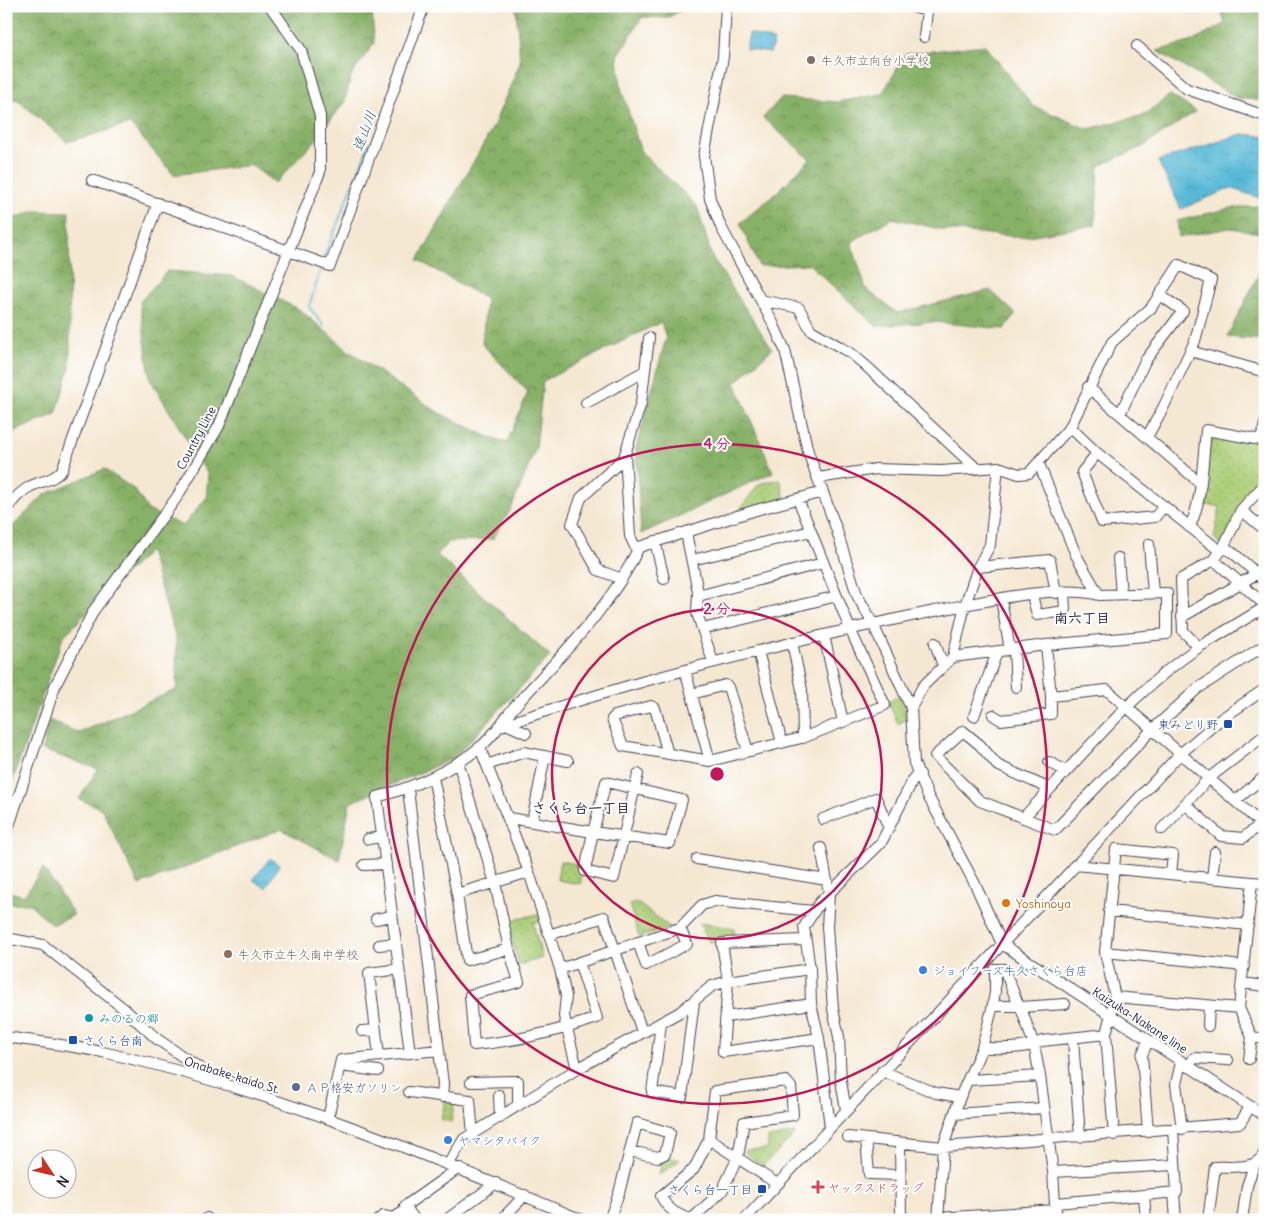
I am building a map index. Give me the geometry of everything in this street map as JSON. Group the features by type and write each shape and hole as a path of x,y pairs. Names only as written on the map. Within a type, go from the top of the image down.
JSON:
{"street":[{"name":"Country Line","path":"6,835 55,686 94,610 177,497 219,426 320,172 320,116 301,50 270,6"},
{"path":"92,180 330,266 424,6"},
{"path":"726,6 723,57 704,156 710,199 721,227 761,300 785,350 808,452 857,595 873,624 911,708 914,763 928,796 974,882 1002,944"},
{"path":"908,6 927,11 924,37"},
{"path":"1137,46 1187,89 1265,116"},
{"path":"6,511 12,502 29,487 57,476 62,470 158,203"},
{"path":"818,478 876,469 941,471 998,468 1019,474 1029,473 1039,464 1070,426 1112,342 1151,308 1179,266 1211,280 1190,351 1163,408 1146,437"},
{"path":"1120,414 1145,361 1183,311 1160,295"},
{"path":"761,300 799,308 811,330 852,354 977,469"},
{"path":"637,551 630,536 625,458 641,404 649,338"},
{"path":"1190,351 1265,372"},
{"path":"586,403 645,371"},
{"path":"1088,387 1200,484"},
{"path":"1189,527 1194,520 1206,430 1261,440 1265,424"},
{"path":"1022,818 1127,706 1169,667 1265,606 1239,582 1219,553 1097,453 1070,426"},
{"path":"1097,453 1082,472 1102,522 1155,517 1164,506"},
{"path":"622,579 598,570 572,524 581,498 625,458"},
{"path":"1039,464 1076,555 1099,595"},
{"path":"911,708 923,686 953,657 965,606 978,567 990,545 998,468"},
{"path":"1219,553 1241,510 1264,485"},
{"path":"410,1053 377,797 408,789 433,777 480,748 504,725 514,708 586,628 622,579 639,547 823,492"},
{"path":"668,754 655,708 652,706 615,716 612,719 624,746 668,754 710,761 803,738 885,705 850,629 798,499"},
{"path":"1241,510 1265,530"},
{"path":"692,560 811,531"},
{"path":"686,533 698,596 697,613 712,662"},
{"path":"655,541 664,579"},
{"path":"1149,544 1153,593"},
{"path":"1199,647 1183,631 1181,579 1219,553 1231,551 1261,571 1265,581"},
{"path":"1118,558 1121,594"},
{"path":"978,567 1050,560 1065,611 1037,615 1032,595"},
{"path":"698,596 823,562"},
{"path":"1182,618 1239,582 1261,571"},
{"path":"504,725 554,707 712,662 873,624 1001,599 1032,595 1081,590 1099,595 1167,593 1167,634 1046,645 953,657"},
{"path":"703,629 837,596"},
{"path":"1001,599 1012,650 1016,687"},
{"path":"824,635 843,722"},
{"path":"792,642 802,690 803,738"},
{"path":"936,642 943,666"},
{"path":"994,715 1001,720 1051,714 1046,645"},
{"path":"1050,788 997,765 980,745 963,731 936,756 980,801 1056,830 1152,730 1197,689 1265,645"},
{"path":"758,651 782,743"},
{"path":"974,716 997,652"},
{"path":"685,670 710,761"},
{"path":"692,694 725,686 728,687 748,751"},
{"path":"1051,696 1107,690 1264,824 1244,838 1221,836 1185,804"},
{"path":"744,1220 1180,754 1221,719 1265,690"},
{"path":"504,725 526,733"},
{"path":"1162,829 1209,778 1265,734"},
{"path":"480,748 529,872 560,969 566,996 564,1016 569,1028 577,1069"},
{"path":"486,765 524,752 568,761"},
{"path":"532,822 545,756"},
{"path":"458,762 494,883 509,949 520,982 470,995 474,1045 514,1041 569,1028 597,1018 579,962"},
{"path":"1049,762 1066,771"},
{"path":"509,818 593,832 625,836 670,843 682,800 635,788 606,782 593,832 585,871 614,878 625,836 635,788 638,774"},
{"path":"830,1127 819,1038 811,1004 810,969 804,940 804,927 812,911 880,843 915,776 920,774"},
{"path":"1235,801 1265,776"},
{"path":"433,777 457,894 467,960 509,949"},
{"path":"408,789 443,1084 442,1096"},
{"path":"823,819 876,798 889,828"},
{"path":"368,840 382,837"},
{"path":"821,848 830,893 827,927 833,1009 839,1037 841,1081 846,1110"},
{"path":"1114,1135 1106,1034 1115,997 1106,952 1112,868 1116,849 1172,855 1171,874"},
{"path":"1212,878 1215,852"},
{"path":"697,859 827,880"},
{"path":"364,865 386,864"},
{"path":"1075,865 1265,883"},
{"path":"457,894 529,872"},
{"path":"1249,1059 1252,1037 1239,1008 1252,882"},
{"path":"560,969 680,928 702,905 715,901 812,911"},
{"path":"1109,911 1248,925"},
{"path":"376,918 392,916"},
{"path":"549,935 604,917 642,1032"},
{"path":"638,942 646,965 687,944 680,928"},
{"path":"6,938 43,945 123,1008 157,1039 201,1069 215,1082"},
{"path":"804,940 722,943 728,981 723,1052 819,1038"},
{"path":"379,945 396,944"},
{"name":"Kaizuka-Nakane line","path":"1002,944 1265,1116"},
{"path":"1106,952 1244,966"},
{"path":"378,1056 369,973 399,969"},
{"path":"415,1220 405,1206 454,1166 464,1139 577,1069 610,1052 642,1032 660,1024 694,1002 712,986 728,981 810,969"},
{"path":"1056,1211 1053,1172 1034,1045 1004,970 996,969 992,1009 982,1048 960,1097 943,1147 938,1219 1056,1211 1144,1196 1174,1193"},
{"path":"1242,983 1265,986"},
{"path":"1115,997 1239,1008"},
{"path":"660,1024 652,1092 682,1097 694,1002"},
{"path":"726,1017 811,1004"},
{"path":"992,1009 996,1006 1020,1007 1065,1004"},
{"path":"1208,1026 1209,1006"},
{"path":"362,1031 375,1030"},
{"path":"982,1048 1034,1045 1042,1041 1106,1034"},
{"name":"Onabake-kaido St.","path":"6,1037 106,1053 215,1082 328,1118 454,1166 579,1219"},
{"path":"1252,1037 1265,1038"},
{"path":"1073,1039 1080,1137"},
{"path":"1148,1041 1142,1055 1148,1132"},
{"path":"328,1118 341,1060 439,1050"},
{"path":"1176,1220 1174,1193 1177,1192 1174,1165 1177,1129 1176,1084 1184,1064 1194,1058 1228,1060"},
{"path":"340,1066 378,1071"},
{"path":"882,1072 936,1093 960,1097"},
{"path":"968,1080 1040,1076"},
{"path":"471,1082 518,1080 518,1106"},
{"path":"786,1081 791,1087 793,1114 744,1122 738,1157 722,1191 692,1219 684,1217 665,1205 660,1196 694,1169 709,1138 715,1091 786,1081"},
{"path":"409,1092 470,1100 473,1135"},
{"path":"499,1095 500,1118"},
{"path":"848,1138 943,1147 1114,1135 1240,1124 1250,1107"},
{"path":"954,1114 1044,1108"},
{"path":"709,1138 777,1184"},
{"path":"866,1139 869,1174 900,1175"},
{"path":"900,1143 901,1220"},
{"path":"609,1220 630,1151"},
{"path":"1242,1220 1247,1186 1254,1166 1263,1158 1265,1151"},
{"path":"1053,1172 1174,1165"},
{"path":"1208,1220 1215,1167 1254,1166"},
{"path":"446,1220 496,1183"},
{"path":"501,1220 525,1195"},
{"path":"1144,1196 1146,1220"},
{"path":"378,1220 383,1216 393,1218 407,1210"}],"green space":[{"path":"6,6 372,6 374,43 351,76 345,101 315,141 275,183 251,165 174,175 130,124 67,142 17,99 6,103"},
{"path":"516,6 690,6 667,18 642,17 618,56 621,88 641,152 697,206 712,257 772,349 735,383 773,472 641,534 636,448 666,338 661,322 543,381 536,448 511,509 493,539 448,542 437,555 550,656 454,758 350,803 339,860 281,829 139,885 102,809 79,799 98,769 42,750 49,720 79,733 177,689 176,638 149,551 63,637 6,799 6,533 44,495 104,469 135,490 148,510 183,526 206,498 208,475 150,379 140,302 167,271 232,276 300,310 349,351 439,413 489,437 507,443 528,392 482,344 486,299 418,260 492,129 520,63"},
{"path":"1220,6 1265,6 1265,101 1237,98 1157,51 1193,41 1225,24"},
{"path":"985,45 1033,106 1088,129 1144,115 1170,95 1196,111 1144,146 1099,166 1095,225 1022,237 944,230 892,218 851,242 866,289 897,313 990,290 1016,314 1004,329 934,322 876,326 809,264 759,266 740,223 773,196 810,159 763,118 781,98 837,102 882,94 906,54"},
{"path":"1258,206 1265,210 1265,234 1231,228 1179,237 1177,221 1231,208"},
{"path":"34,211 69,212 70,367 56,414 6,435 6,221"},
{"path":"1265,262 1265,340 1227,337"},
{"path":"1208,430 1265,442 1265,478 1250,495 1221,545 1214,538 1220,506 1200,505"},
{"path":"780,479 785,499 737,513 759,484"},
{"path":"900,696 907,719 898,724 888,701"},
{"path":"560,861 585,865 580,884 557,880"},
{"path":"43,868 74,915 52,925 30,904 6,903 6,891 24,896"},
{"path":"636,902 671,928 639,937 629,904"},
{"path":"541,913 543,920 533,923 542,958 519,965 507,922"},
{"path":"699,923 734,928 734,940 709,942"},
{"path":"445,1100 455,1101 451,1122 441,1119"},
{"path":"796,1133 763,1166 745,1153 746,1150 768,1149 768,1138"},
{"path":"668,1157 680,1160 659,1175 662,1162"}],"water":[{"path":"749,33 774,41 770,53 746,49"},
{"path":"1242,134 1265,136 1265,200 1231,188 1181,209 1158,161"},
{"path":"270,858 279,865 266,888 253,880"}],"waterway":[{"name":"遠山川","path":"408,36 418,6"},
{"name":"遠山川","path":"323,260 369,144"},
{"name":"遠山川","path":"321,268 309,307 324,326"}],"place":[{"name":"牛久市立向台小学校","path":"811,60"},
{"name":"東みどり野","path":"1228,724"},
{"name":"Yoshinoya","path":"1006,903"},
{"name":"牛久市立牛久南中学校","path":"228,954"},
{"name":"ジョイフーズ牛久さくら台店","path":"923,970"},
{"name":"みのるの郷","path":"89,1018"},
{"name":"さくら台南","path":"73,1040"},
{"name":"ＡＰ格安ガソリン","path":"296,1087"},
{"name":"ヤマシタバイク","path":"448,1140"},
{"name":"ヤックスドラッグ","path":"818,1187"},
{"name":"さくら台一丁目","path":"762,1189"}],"district":[{"name":"南六丁目","path":"1082,618"},
{"name":"さくら台一丁目","path":"581,808"}]}
